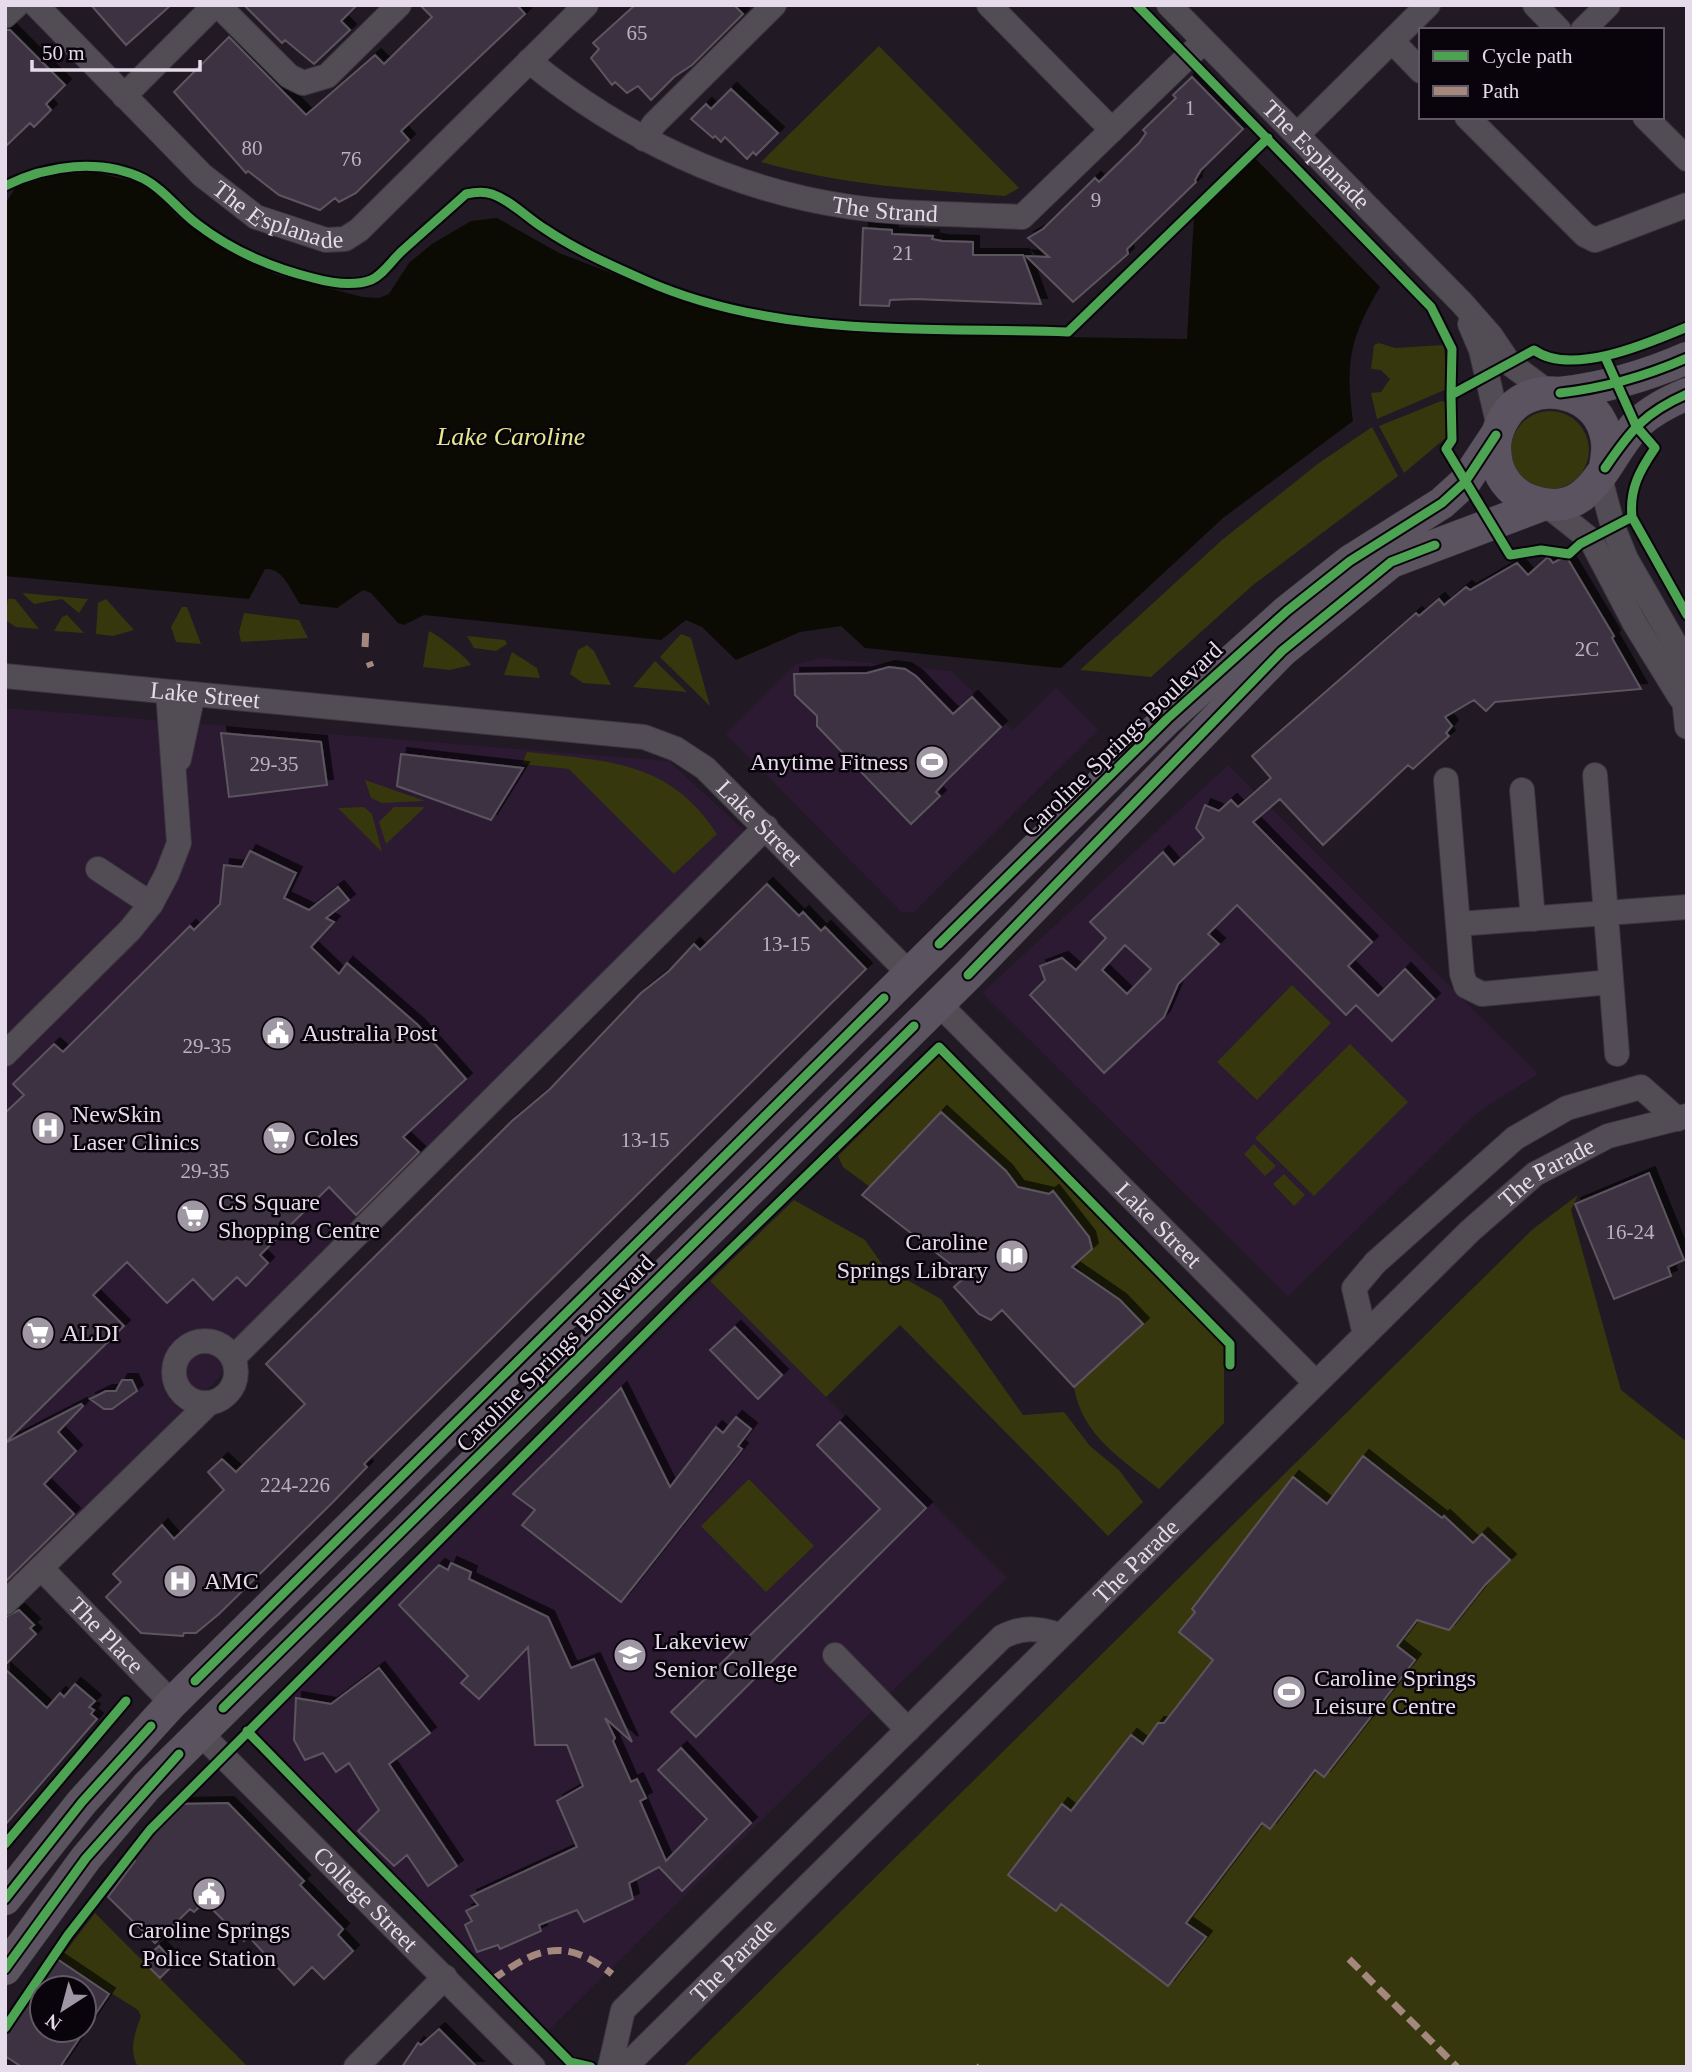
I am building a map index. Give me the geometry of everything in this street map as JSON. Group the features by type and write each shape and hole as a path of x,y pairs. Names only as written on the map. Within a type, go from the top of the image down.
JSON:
{"main road":[{"path":"1687,358 1655,372 1615,384 1554,392 1518,402 1497,431 1494,454 1499,472 1510,488 1525,499 1545,505 1578,499 1602,473 1636,426 1656,408 1687,394"},
{"path":"1554,392 1579,399 1595,412 1606,439 1602,473"},
{"name":"Caroline Springs Boulevard","path":"5,1899 82,1802 172,1703 909,973 1228,663 1350,561 1442,503 1465,482 1497,431"},
{"name":"Caroline Springs Boulevard","path":"5,1969 86,1858 147,1786 199,1732 938,1003 1282,651 1391,562 1545,505"},
{"name":"Lake Street","path":"909,973 938,1003"},
{"path":"172,1703 199,1732"}],"street":[{"path":"5,16 17,5"},
{"name":"The Esplanade","path":"36,5 202,175 256,217 310,237 345,239 359,230 586,5"},
{"path":"124,96 217,5 289,76 303,83 327,76 399,5"},
{"path":"644,139 654,124 774,5"},
{"path":"989,5 1112,130"},
{"name":"The Esplanade","path":"1170,5 1462,303 1491,336 1509,363 1554,392"},
{"path":"1298,134 1428,5"},
{"path":"1535,5 1557,28"},
{"path":"1585,28 1608,5"},
{"name":"The Strand","path":"529,61 602,115 644,139 716,173 781,192 852,207 1022,217 1204,41"},
{"path":"1392,41 1419,69"},
{"path":"1469,119 1585,235 1595,240 1687,205"},
{"path":"1647,119 1687,159"},
{"name":"The Esplanade","path":"1462,303 1481,350 1497,431"},
{"path":"1602,473 1612,527 1675,653 1685,716"},
{"path":"1545,505 1591,540 1675,653"},
{"name":"Lake Street","path":"5,676 644,737 676,749 705,768 909,973"},
{"path":"5,1055 130,930 151,904 167,874 178,843 174,780 181,693"},
{"path":"1595,775 1617,1054"},
{"path":"1446,780 1461,974 1466,986 1482,994 1611,982"},
{"path":"1522,790 1533,919"},
{"path":"233,1358 765,827"},
{"path":"98,869 151,904"},
{"path":"1458,924 1687,906"},
{"name":"Lake Street","path":"938,1003 1315,1382"},
{"path":"1365,1335 1354,1288 1375,1263 1515,1138 1567,1108 1641,1087 1682,1118"},
{"name":"The Parade","path":"625,2067 1470,1231 1535,1174 1608,1136 1682,1118"},
{"path":"5,1603 209,1403 226,1396 232,1388 236,1378 233,1358 218,1343 198,1341 188,1345 176,1361 173,1371 180,1391 197,1402 209,1403"},
{"name":"The Place","path":"41,1568 172,1703"},
{"path":"610,2067 623,2010 1002,1637 1020,1628 1039,1629 1060,1635"},
{"path":"835,1655 908,1730"},
{"name":"College Street","path":"199,1732 533,2067"},
{"path":"356,2067 445,1977"}],"shaded area":[{"path":"879,46 1019,188 1005,196 912,188 823,176 761,162"},
{"path":"1379,343 1395,348 1444,345 1447,389 1377,419 1371,393 1381,392 1390,379 1381,370 1371,369 1374,345"},
{"path":"1441,401 1447,402 1449,435 1404,473 1379,426"},
{"path":"1550,411 1565,414 1582,428 1589,450 1586,465 1572,482 1550,489 1535,486 1518,472 1511,450 1514,435 1528,418"},
{"path":"1372,427 1398,476 1253,585 1151,677 1080,670 1222,540 1319,463"},
{"path":"22,593 88,599 79,613 62,599 34,604"},
{"path":"8,599 15,599 39,629 16,627 5,620"},
{"path":"106,599 134,630 113,636 96,634 98,603"},
{"path":"182,607 187,607 201,644 176,642 171,627"},
{"path":"244,613 299,620 308,638 241,642 239,632"},
{"path":"67,615 84,633 54,631 62,617"},
{"path":"429,631 452,646 471,665 450,670 423,667"},
{"path":"681,634 691,638 710,706 660,657"},
{"path":"467,636 505,640 507,644 496,651 474,648"},
{"path":"587,645 594,651 611,685 583,683 570,674 578,650"},
{"path":"512,652 537,668 540,678 504,675"},
{"path":"822,658 951,671 1013,730 1056,688 1098,730 914,912 901,912 726,734 796,664"},
{"path":"655,661 687,692 633,687"},
{"name":"CS Square Shopping Centre","path":"5,708 669,761 758,843 5,1590"},
{"path":"527,752 610,762 657,778 678,791 717,834 674,874 569,769 522,764"},
{"path":"1228,765 1538,1074 1478,1112 1288,1296 982,993"},
{"path":"365,780 425,801 382,803 371,798"},
{"path":"364,807 372,814 382,852 338,808"},
{"path":"394,807 425,807 386,844 379,822"},
{"path":"1292,985 1331,1023 1257,1100 1217,1062"},
{"path":"1350,1044 1408,1102 1314,1196 1255,1138"},
{"path":"939,1055 1224,1344 1224,1423 1159,1489 1106,1445 1085,1419 1078,1404 1074,1387 1143,1324 1120,1300 1086,1276 1075,1264 1092,1249 1089,1237 1053,1192 1049,1194 1018,1187 1006,1171 941,1112 870,1187 843,1167 838,1156"},
{"path":"1254,1144 1276,1166 1265,1176 1244,1154"},
{"path":"1284,1174 1305,1195 1294,1206 1273,1184"},
{"path":"1578,1195 1571,1210 1621,1390 1687,1442 1687,2067 683,2067 1533,1229"},
{"path":"794,1200 865,1240 884,1267 941,1299 1023,1415 1064,1412 1090,1446 1119,1470 1143,1502 1108,1536 900,1325 826,1397 710,1281"},
{"name":"Lakeview Senior College","path":"710,1281 1007,1578 548,2031 253,1732"},
{"path":"749,1479 814,1546 766,1592 701,1526"},
{"path":"95,1913 248,2067 138,2067 133,2048 141,2016 138,2010 98,1985 98,1974 81,1974 59,1960"}],"water":[{"name":"Lake Caroline","path":"1254,157 1380,287 1362,321 1352,351 1350,382 1353,421 1223,518 1061,668 865,648 841,626 800,632 736,660 702,627 686,620 661,640 424,615 404,625 398,623 371,593 363,590 337,608 300,604 282,576 271,569 265,569 249,599 5,576 5,204 16,187 59,174 98,173 137,182 157,195 177,216 239,258 277,275 363,297 379,298 389,294 409,263 432,244 471,221 497,218 559,253 698,306 813,329 867,334 1187,339 1194,216"}],"building":[{"path":"91,5 171,5 126,45"},
{"path":"244,5 357,5 341,21 350,30 314,64 285,40 282,43"},
{"path":"420,5 517,5 525,14 401,131 409,140 356,193 339,202 335,198 320,210 279,195 248,171 246,173 174,92 229,37 306,115 375,55 384,64 432,17"},
{"path":"635,5 734,5 743,14 692,65 674,77 651,100 638,86 627,93 615,82 612,85 591,58 599,49 593,43"},
{"path":"5,30 10,30 65,85 46,104 51,110 34,127 30,123 5,147"},
{"path":"1192,77 1243,129 1201,170 1196,182 1127,249 1128,254 1073,302 1026,256 1049,257 1028,238 1043,229 1095,178 1099,182 1139,143 1146,133 1143,130 1176,98 1173,95"},
{"path":"731,89 778,133 756,155 753,152 747,159 725,137 721,142 715,136 713,138 691,119 706,104 711,109"},
{"path":"863,228 892,230 892,234 933,236 932,239 942,241 973,242 973,255 1023,255 1041,304 914,299 890,300 889,306 860,305"},
{"path":"1566,556 1614,636 1612,638 1641,689 1495,702 1486,711 1474,700 1445,717 1452,726 1446,733 1449,736 1413,769 1408,765 1323,845 1280,799 1253,822 1372,942 1348,966 1378,996 1405,969 1434,999 1392,1041 1356,1005 1346,1015 1237,905 1208,934 1219,944 1178,984 1164,1017 1104,1073 1030,995 1045,980 1040,966 1062,958 1076,970 1106,938 1090,922 1163,852 1174,865 1204,838 1196,828 1205,805 1219,811 1231,800 1238,807 1271,778 1252,756 1416,613 1419,616 1439,599 1444,605 1466,587 1470,590 1517,563 1528,575 1548,557 1553,563","holes":["1125,945 1151,969 1127,994 1102,970"]},
{"path":"889,667 905,669 916,676 953,714 972,697 1001,727 946,781 936,792 940,796 911,824 817,726 817,716 795,695 794,674 867,673"},
{"path":"221,733 321,742 327,785 229,797"},
{"path":"401,754 523,768 491,820 397,786"},
{"name":"CS Square Shopping Centre","path":"250,851 296,873 284,898 309,910 338,887 349,900 326,918 334,922 311,947 339,974 347,963 418,1025 466,1079 403,1137 419,1152 356,1215 329,1187 260,1255 268,1263 246,1286 237,1277 213,1300 193,1279 167,1303 127,1262 93,1295 124,1326 5,1443 5,1113 24,1095 13,1084 54,1044 63,1052 190,926 194,930 220,904 224,865 242,867"},
{"path":"767,884 799,916 803,912 821,931 825,927 866,969 364,1464 367,1467 219,1614 196,1633 184,1633 183,1636 141,1633 106,1597 121,1582 113,1574 162,1525 174,1539 224,1490 208,1472 222,1459 236,1472 305,1404 266,1364 512,1121 550,1089 641,993 669,971 694,944 700,950"},
{"name":"Caroline Springs Library","path":"941,1112 1006,1171 1018,1187 1049,1194 1053,1191 1089,1237 1092,1249 1072,1267 1120,1300 1143,1324 1074,1387 1002,1310 991,1320 979,1314 954,1287 966,1276 862,1195"},
{"path":"1649,1173 1684,1260 1668,1267 1671,1276 1614,1299 1575,1204"},
{"path":"735,1327 782,1375 758,1399 710,1350"},
{"path":"122,1380 132,1380 137,1391 112,1409 104,1409 90,1399 106,1391 116,1391"},
{"path":"621,1388 670,1487 716,1427 723,1433 736,1417 751,1429 738,1446 742,1449 621,1602 522,1525 535,1510 513,1494"},
{"path":"81,1404 83,1406 58,1432 76,1451 44,1484 74,1514 5,1582 5,1443"},
{"path":"840,1422 926,1508 696,1737 671,1712 880,1509 817,1445"},
{"name":"Caroline Springs Leisure Centre","path":"1363,1456 1442,1518 1444,1516 1473,1543 1482,1534 1510,1560 1485,1585 1449,1630 1417,1620 1397,1646 1415,1660 1324,1777 1315,1770 1270,1829 1262,1823 1186,1923 1206,1937 1168,1986 1061,1904 1056,1911 1008,1875 1062,1804 1071,1811 1131,1735 1143,1744 1158,1723 1164,1723 1213,1660 1179,1632 1195,1612 1192,1609 1293,1477 1327,1504"},
{"path":"451,1563 471,1572 469,1579 548,1617 571,1668 594,1659 632,1742 605,1718 615,1738 613,1741 631,1782 637,1779 646,1798 640,1801 666,1861 707,1819 658,1770 681,1748 751,1823 682,1891 659,1867 629,1883 633,1899 584,1922 577,1910 539,1925 541,1931 500,1949 498,1945 477,1952 465,1925 472,1921 466,1911 478,1905 471,1896 577,1847 557,1801 583,1786 567,1745 535,1745 528,1647 479,1699 461,1683 468,1676 399,1605 439,1565 448,1570"},
{"path":"19,1610 34,1625 30,1628 36,1634 5,1665 5,1617"},
{"path":"379,1668 430,1733 389,1764 457,1866 428,1886 407,1855 394,1866 358,1831 379,1810 349,1763 336,1772 323,1753 305,1760 294,1740 296,1698 331,1704"},
{"path":"5,1669 47,1708 60,1693 64,1697 75,1684 95,1701 89,1707 94,1710 91,1714 97,1719 5,1825"},
{"name":"Caroline Springs Police Station","path":"228,1803 304,1881 300,1885 343,1929 338,1935 353,1951 324,1979 312,1967 294,1985 248,1936 244,1941 205,1902 194,1912 190,1909 155,1943 108,1897 135,1861 131,1858 177,1804"},
{"path":"159,1946 175,1963 160,1978 143,1961"},
{"path":"54,1957 79,1974 43,1974"},
{"path":"98,1987 109,1994 98,2010"},
{"path":"28,1996 28,2044 75,2044 60,2067 22,2067 5,2056 5,2031"},
{"path":"439,2029 477,2067 402,2067 418,2043 421,2045"}],"marked path":[{"path":"365,647 366,627"},
{"path":"369,662 371,667"},
{"path":"492,1980 524,1960 552,1951 580,1955 612,1974"},
{"path":"1349,1959 1457,2067"}],"cycle path":[{"path":"1137,5 1431,307 1452,349 1451,395"},
{"path":"5,186 56,169 92,166 127,172 152,184 197,224 238,250 298,274 342,284 375,278 466,194 485,192 506,201 569,244 619,269 694,299 746,312 853,326 1068,332 1268,138"},
{"path":"1605,357 1636,426 1655,448 1637,480 1632,498 1632,517 1580,544 1569,554 1541,550 1510,555 1446,449 1452,440 1451,395 1534,350 1550,357 1568,360 1589,359 1632,348 1687,327"},
{"path":"1560,393 1625,380 1687,358"},
{"path":"1605,468 1640,424 1660,408 1687,394"},
{"path":"939,944 1167,719 1287,611 1350,561 1442,503 1465,482 1496,435"},
{"path":"1632,517 1687,615"},
{"path":"968,975 1282,651 1391,562 1435,545"},
{"path":"195,1681 884,998"},
{"path":"223,1708 914,1026"},
{"path":"5,2028 68,1935 150,1830 686,1293 939,1047 1230,1344 1230,1365"},
{"path":"5,1844 126,1701"},
{"path":"5,1899 82,1802 151,1726"},
{"path":"247,1731 570,2062 591,2067"},
{"path":"5,1969 86,1858 179,1754"}],"place":[{"name":"Anytime Fitness","path":"932,762"},
{"name":"Australia Post","path":"278,1033"},
{"name":"NewSkin Laser Clinics","path":"48,1128"},
{"name":"Coles","path":"279,1138"},
{"name":"CS Square Shopping Centre","path":"193,1216"},
{"name":"Caroline Springs Library","path":"1012,1256"},
{"name":"ALDI","path":"38,1333"},
{"name":"AMC","path":"180,1581"},
{"name":"Lakeview Senior College","path":"630,1655"},
{"name":"Caroline Springs Leisure Centre","path":"1289,1692"},
{"name":"Caroline Springs Police Station","path":"209,1894"}]}
